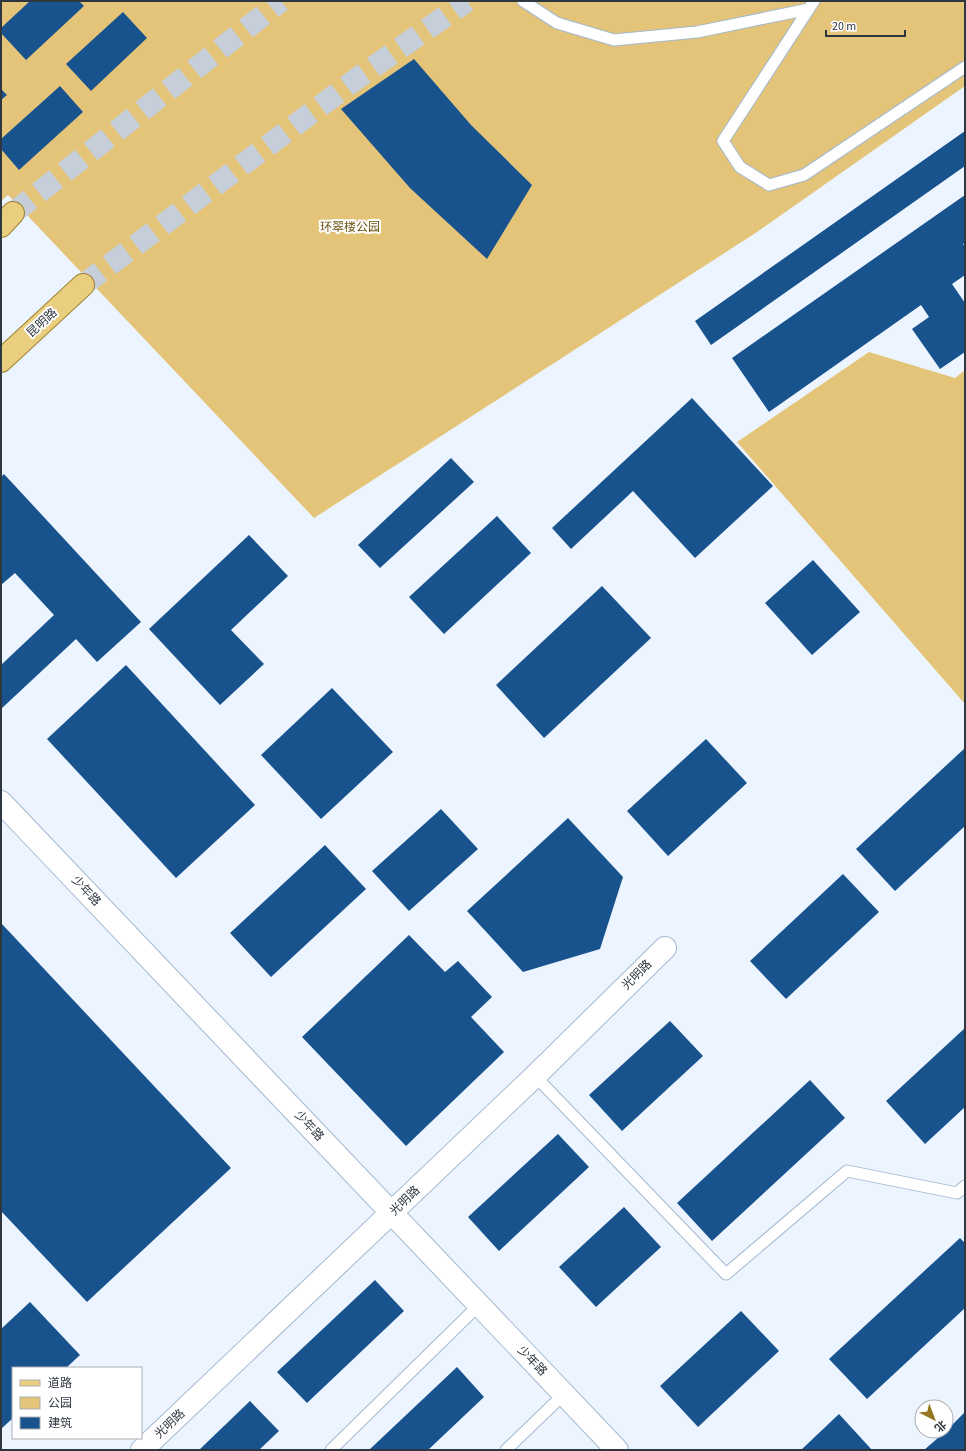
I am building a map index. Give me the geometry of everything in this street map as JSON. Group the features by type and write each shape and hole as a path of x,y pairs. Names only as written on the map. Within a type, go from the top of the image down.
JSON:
{"main road":[{"name":"昆明路","path":"1,361 84,286"}],"street":[{"name":"少年路","path":"1,802 617,1450"},
{"name":"光明路","path":"142,1450 535,1076 665,948"}],"lane":[{"path":"523,1 557,23 614,40 697,32 811,5"},
{"path":"811,5 723,141 740,166 769,185 804,175 965,67"},
{"path":"535,1076 726,1274 847,1171 957,1193 965,1186"},
{"path":"330,1450 479,1305"},
{"path":"506,1450 564,1394"}],"green space":[{"name":"环翠楼公园","path":"1,1 965,1 965,86 757,232 314,518 8,195 1,201"},
{"path":"869,352 955,378 965,370 965,704 737,442"}],"building":[{"path":"30,1 79,1 84,6 26,60 1,33 1,28"},
{"path":"123,12 147,38 91,91 66,64"},
{"path":"414,59 471,125 532,185 487,259 410,188 341,109"},
{"path":"60,86 83,112 19,170 1,149 1,139"},
{"path":"1,89 7,95 1,100"},
{"path":"965,131 965,166 711,345 695,321"},
{"path":"965,195 965,243 963,244 965,247 965,275 952,284 965,303 965,352 940,369 912,329 929,317 921,305 769,412 732,358"},
{"path":"692,398 773,486 695,558 633,491 571,549 552,528"},
{"path":"451,458 474,482 380,568 358,545"},
{"path":"4,474 141,622 97,662 76,639 1,709 1,665 54,615 15,573 1,585 1,477"},
{"path":"497,516 531,553 444,634 409,597"},
{"path":"249,535 288,576 231,630 264,664 220,705 149,629"},
{"path":"813,560 860,612 812,655 765,603"},
{"path":"602,586 651,638 544,738 496,685"},
{"path":"126,665 255,805 176,878 47,739"},
{"path":"332,688 393,752 321,819 261,755"},
{"path":"706,739 747,783 668,856 627,811"},
{"path":"965,748 965,826 895,891 856,849"},
{"path":"441,809 478,849 409,911 372,871"},
{"path":"568,818 623,877 600,949 523,972 467,911"},
{"path":"325,845 366,889 271,977 230,933"},
{"path":"843,874 879,912 786,999 750,961"},
{"path":"1,923 231,1168 87,1302 1,1211"},
{"path":"409,935 445,972 458,961 492,997 471,1017 504,1052 406,1146 302,1037"},
{"path":"670,1021 703,1056 622,1131 589,1095"},
{"path":"965,1028 965,1107 925,1144 886,1101"},
{"path":"810,1080 845,1118 712,1241 677,1203"},
{"path":"558,1134 589,1167 499,1251 468,1217"},
{"path":"624,1207 661,1247 596,1307 559,1267"},
{"path":"960,1238 965,1243 965,1308 867,1399 829,1359"},
{"path":"375,1280 404,1311 307,1403 277,1372"},
{"path":"30,1302 80,1355 67,1367 12,1367 12,1419 1,1429 1,1329"},
{"path":"741,1311 779,1351 698,1427 660,1386"},
{"path":"457,1367 484,1397 428,1450 369,1450"},
{"path":"250,1401 279,1431 259,1450 199,1450"},
{"path":"965,1412 965,1450 924,1450 937,1439 954,1439 954,1423"},
{"path":"839,1414 872,1450 801,1450"}],"tunnel":[{"path":"13,213 281,1"},
{"path":"83,285 359,77 467,1"}]}
